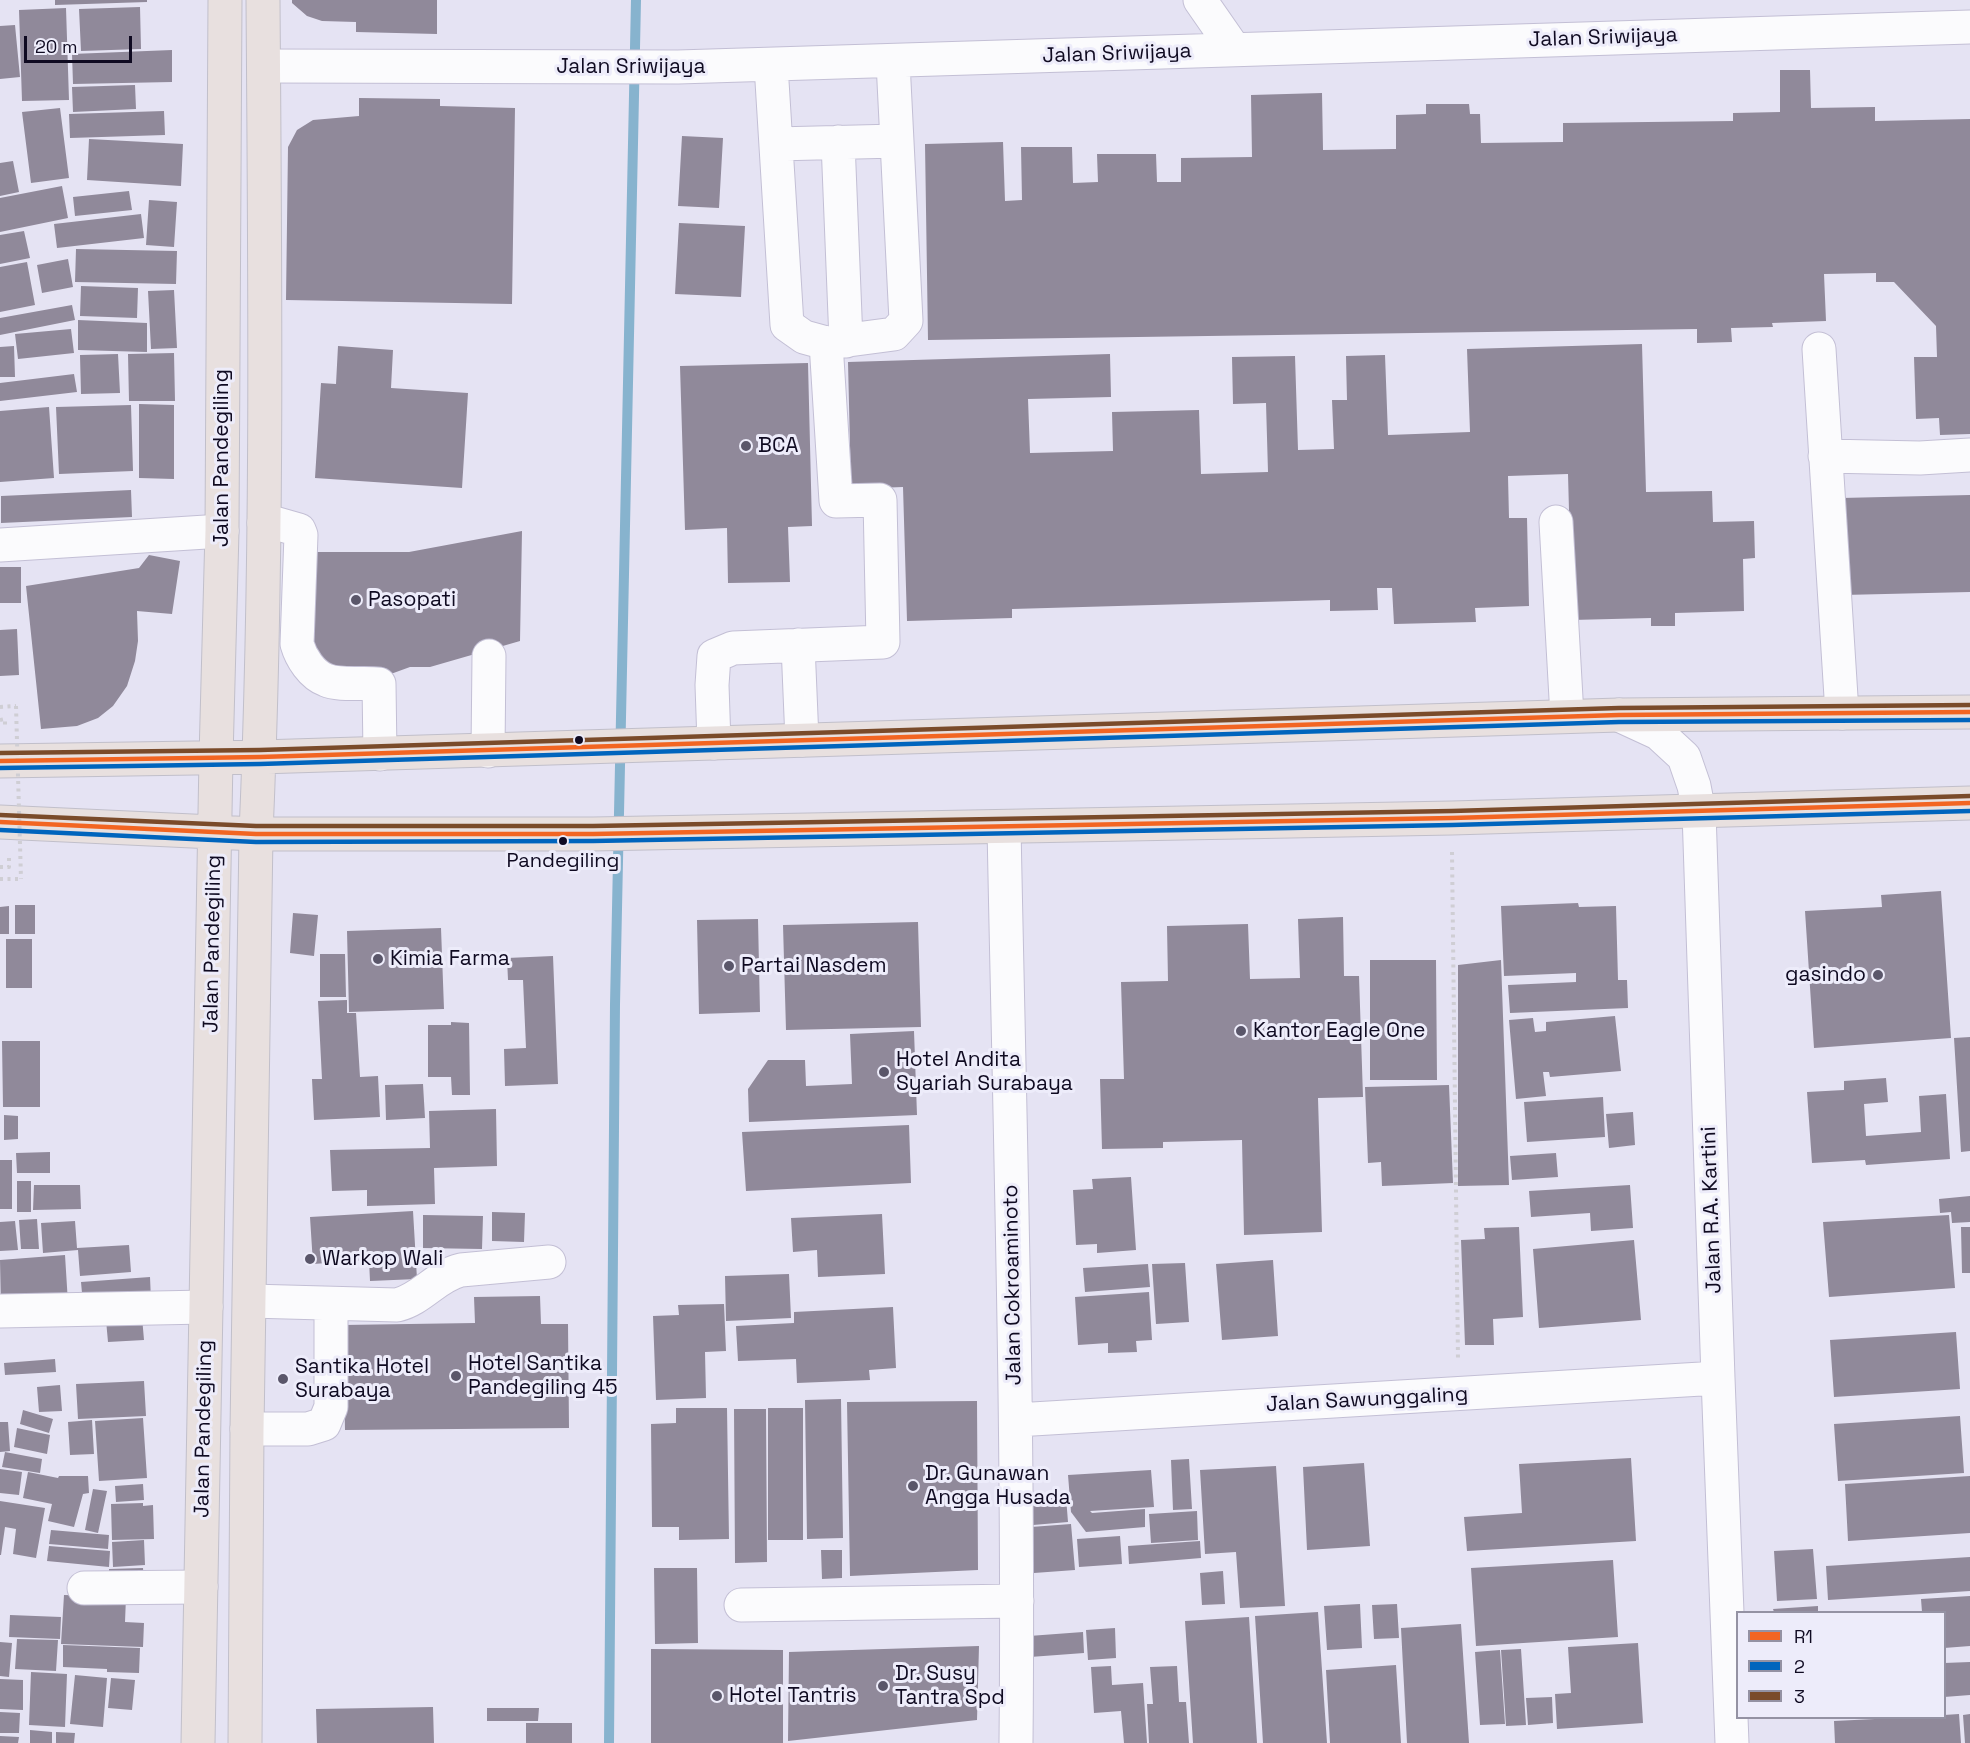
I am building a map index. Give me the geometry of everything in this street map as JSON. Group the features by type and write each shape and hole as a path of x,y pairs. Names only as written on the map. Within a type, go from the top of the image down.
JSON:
{"main road":[{"name":"Jalan Pandegiling","path":"198,1743 222,531 225,0"},
{"name":"Jalan Pandegiling","path":"245,1743 256,834 260,758 264,523 263,0"},
{"path":"0,761 260,758 1567,716 1970,712"},
{"path":"0,822 256,834 593,834 1452,818 1970,803"}],"street":[{"path":"1200,0 1234,49"},
{"name":"Jalan Sriwijaya","path":"264,66 588,68 771,65 1970,27"},
{"path":"771,65 787,325 804,337 836,342 894,334 906,321 893,62"},
{"path":"776,144 897,141"},
{"path":"698,744 711,685 714,656 733,648 883,642 880,500 836,501 838,142"},
{"path":"1819,348 1842,713"},
{"path":"1825,456 1920,458 1970,455"},
{"path":"1556,522 1567,716"},
{"path":"264,523 299,530 302,535 297,644 307,664 327,681 379,684 380,754"},
{"path":"0,545 222,531"},
{"path":"798,645 802,740"},
{"path":"488,751 489,656"},
{"name":"Jalan R.A. Kartini","path":"1618,715 1658,734 1684,757 1694,786 1699,812 1732,1743"},
{"name":"Jalan Cokroaminoto","path":"1004,826 1016,1420 1016,1743"},
{"path":"250,1301 397,1305 415,1298 450,1273 549,1262"},
{"path":"247,1429 308,1429 324,1424 331,1407 331,1304"},
{"path":"0,1311 206,1307"},
{"name":"Jalan Sawunggaling","path":"1016,1420 1718,1378"},
{"path":"84,1588 201,1587"},
{"path":"741,1605 1017,1601"}],"path":[{"path":"0,707 16,706 21,879 0,879"},
{"path":"1452,818 1458,1394"}],"building":[{"path":"55,0 147,0 147,2 55,5"},
{"path":"292,0 437,0 437,34 356,32 356,22 322,21 307,16 292,3"},
{"path":"140,7 141,49 81,51 79,9"},
{"path":"66,8 69,100 22,101 19,10"},
{"path":"15,25 20,77 0,79 0,26"},
{"path":"172,50 172,82 73,84 72,54"},
{"path":"1780,70 1810,70 1811,108 1875,107 1875,121 1970,119 1970,434 1940,435 1939,418 1916,419 1914,357 1937,357 1936,326 1894,282 1876,282 1876,273 1824,274 1826,321 1772,323 1773,327 1731,328 1732,342 1697,343 1697,329 928,340 925,144 1003,142 1005,201 1022,200 1021,147 1072,147 1073,183 1098,182 1097,154 1156,154 1157,182 1181,182 1181,158 1252,157 1251,95 1322,93 1323,150 1396,149 1396,115 1426,114 1426,104 1469,104 1470,114 1480,114 1481,143 1563,142 1563,123 1733,121 1733,113 1780,112"},
{"path":"135,85 136,109 73,112 72,87"},
{"path":"359,98 440,99 440,106 515,108 512,304 286,300 288,147 297,130 313,120 359,116"},
{"path":"60,108 69,178 31,183 22,112"},
{"path":"164,111 165,135 70,138 69,114"},
{"path":"682,136 723,138 719,208 678,206"},
{"path":"89,139 183,144 181,186 87,180"},
{"path":"13,161 19,192 0,196 0,163"},
{"path":"62,186 68,218 0,232 0,198"},
{"path":"129,191 132,210 75,216 73,197"},
{"path":"149,200 177,202 174,247 146,245"},
{"path":"141,214 144,238 57,248 54,224"},
{"path":"679,223 745,226 741,297 675,294"},
{"path":"24,231 30,258 0,264 0,235"},
{"path":"76,249 177,251 176,284 75,282"},
{"path":"68,259 73,287 42,293 37,265"},
{"path":"27,262 35,305 0,312 0,267"},
{"path":"81,286 138,288 137,318 80,316"},
{"path":"174,290 177,348 151,349 148,291"},
{"path":"72,305 75,320 0,335 0,318"},
{"path":"78,320 147,323 147,352 78,350"},
{"path":"71,329 74,353 18,359 15,334"},
{"path":"1642,344 1646,492 1712,491 1713,522 1754,521 1755,558 1743,559 1744,611 1675,613 1675,626 1651,626 1651,618 1572,620 1568,474 1508,476 1509,518 1527,518 1529,606 1475,608 1476,622 1394,624 1392,588 1377,588 1378,610 1330,611 1330,600 1012,609 1012,618 907,621 903,487 851,489 848,362 1110,354 1111,397 1028,399 1030,453 1113,451 1112,412 1199,410 1201,474 1268,472 1266,403 1233,404 1232,357 1295,356 1298,450 1334,449 1332,400 1347,400 1346,356 1385,355 1388,435 1470,432 1467,349"},
{"path":"14,346 15,377 0,377 0,347"},
{"path":"338,346 393,350 391,388 468,393 462,488 315,478 321,383 336,384"},
{"path":"174,353 175,401 129,401 128,354"},
{"path":"118,354 120,393 81,394 80,355"},
{"name":"BCA","path":"808,363 812,526 788,527 790,582 728,583 727,528 685,530 680,366"},
{"path":"74,374 77,392 0,401 0,383"},
{"path":"139,404 174,405 174,479 139,478"},
{"path":"131,405 133,471 59,474 56,407"},
{"path":"49,407 54,478 0,482 0,411"},
{"path":"131,490 132,517 1,523 1,496"},
{"path":"1970,495 1970,592 1843,595 1841,498"},
{"path":"522,531 520,641 430,667 410,667 377,679 331,677 302,647 303,552 409,552"},
{"path":"149,555 180,561 172,614 137,611 138,641 135,661 127,686 113,706 98,718 77,726 41,729 26,586 139,568"},
{"path":"0,567 21,567 21,603 0,603"},
{"path":"17,629 19,675 0,676 0,630"},
{"name":"gasindo","path":"1941,891 1951,1038 1814,1048 1805,911 1882,907 1881,895"},
{"path":"1578,903 1579,907 1616,906 1618,980 1627,980 1628,1008 1510,1013 1508,985 1576,982 1576,973 1504,976 1501,906"},
{"path":"15,905 35,905 35,934 15,934"},
{"path":"9,906 9,934 0,934 0,907"},
{"path":"293,913 318,915 314,956 290,953"},
{"name":"Kantor Eagle One","path":"1343,917 1344,976 1359,976 1363,1097 1318,1098 1322,1232 1244,1235 1242,1140 1163,1142 1163,1148 1102,1149 1100,1079 1124,1079 1121,982 1168,981 1167,926 1248,924 1250,979 1300,978 1298,919"},
{"name":"Partai Nasdem","path":"758,919 760,1012 699,1014 697,920"},
{"path":"918,922 921,1027 786,1030 783,925"},
{"path":"441,928 444,1009 349,1012 347,931"},
{"path":"6,939 32,939 32,988 6,988"},
{"path":"320,954 345,954 346,997 320,997"},
{"path":"553,956 558,1084 505,1086 504,1049 526,1048 523,980 508,980 507,958"},
{"path":"1370,960 1436,960 1437,1080 1370,1080"},
{"path":"1501,960 1509,1185 1458,1186 1458,965"},
{"path":"347,1000 347,1013 356,1013 360,1077 378,1076 380,1117 314,1120 312,1079 322,1079 318,1001"},
{"path":"1615,1016 1621,1071 1550,1077 1549,1072 1543,1072 1546,1096 1516,1099 1509,1020 1533,1018 1535,1032 1546,1031 1546,1022"},
{"path":"451,1022 469,1023 470,1095 452,1095 451,1077 428,1077 428,1025 451,1025"},
{"name":"Hotel Andita Syariah Surabaya","path":"914,1031 917,1115 749,1122 748,1089 768,1060 805,1060 806,1086 852,1084 850,1034"},
{"path":"1970,1037 1970,1151 1961,1152 1954,1038"},
{"path":"2,1041 40,1041 40,1107 3,1107"},
{"path":"1886,1078 1888,1102 1864,1104 1866,1136 1921,1132 1919,1096 1946,1094 1950,1159 1866,1165 1865,1160 1812,1163 1807,1092 1844,1090 1844,1081"},
{"path":"423,1084 425,1118 386,1120 385,1085"},
{"path":"1449,1085 1453,1183 1382,1186 1381,1162 1368,1163 1365,1087"},
{"path":"1603,1097 1605,1137 1527,1142 1524,1102"},
{"path":"496,1109 497,1166 434,1168 435,1204 367,1206 367,1190 332,1191 330,1150 430,1148 429,1111"},
{"path":"1633,1112 1635,1145 1609,1148 1606,1114"},
{"path":"4,1115 18,1116 18,1139 4,1140"},
{"path":"909,1125 911,1183 746,1191 742,1132"},
{"path":"50,1152 50,1173 17,1173 16,1153"},
{"path":"1556,1153 1558,1177 1512,1180 1510,1156"},
{"path":"0,1160 12,1160 12,1209 0,1209"},
{"path":"1131,1177 1136,1250 1097,1253 1097,1244 1076,1245 1073,1190 1093,1189 1092,1179"},
{"path":"17,1181 31,1181 31,1212 17,1212"},
{"path":"34,1185 80,1185 81,1209 33,1210"},
{"path":"1630,1185 1633,1228 1591,1231 1590,1213 1531,1217 1529,1191"},
{"path":"1970,1196 1970,1222 1952,1223 1951,1212 1940,1213 1939,1199"},
{"path":"413,1211 417,1279 370,1281 369,1260 313,1264 310,1217"},
{"path":"492,1212 525,1213 524,1242 492,1241"},
{"path":"882,1214 885,1274 818,1277 817,1250 793,1252 791,1218"},
{"path":"423,1215 483,1216 482,1249 423,1248"},
{"path":"1949,1215 1955,1288 1829,1297 1823,1222"},
{"path":"37,1219 39,1249 21,1249 19,1220"},
{"path":"15,1221 18,1250 0,1251 0,1222"},
{"path":"75,1221 77,1248 129,1245 131,1272 80,1276 78,1250 43,1253 41,1223"},
{"path":"1519,1227 1523,1317 1493,1319 1494,1345 1465,1345 1461,1240 1485,1239 1484,1228"},
{"path":"1961,1227 1970,1227 1970,1273 1962,1273"},
{"path":"1634,1240 1641,1320 1539,1328 1533,1249"},
{"path":"65,1255 68,1303 1,1308 0,1260"},
{"path":"1273,1260 1278,1336 1222,1340 1216,1264"},
{"path":"1185,1263 1189,1322 1156,1324 1152,1264"},
{"path":"1148,1264 1150,1287 1085,1292 1083,1268"},
{"path":"789,1274 791,1318 726,1321 725,1276"},
{"path":"150,1277 151,1300 83,1304 81,1282"},
{"path":"1149,1292 1152,1340 1136,1341 1137,1352 1108,1353 1108,1343 1078,1345 1075,1297"},
{"name":"Hotel Santika Pandegiling 45","path":"540,1296 541,1324 568,1324 569,1428 345,1430 343,1325 475,1323 474,1297"},
{"path":"724,1304 726,1351 705,1352 706,1398 656,1400 653,1316 679,1315 678,1305"},
{"path":"893,1307 896,1368 869,1370 870,1380 797,1383 796,1359 738,1361 736,1326 794,1323 794,1312"},
{"path":"142,1317 144,1340 108,1342 106,1320"},
{"path":"1956,1332 1960,1389 1834,1397 1830,1340"},
{"path":"55,1359 56,1372 5,1375 4,1363"},
{"path":"144,1381 146,1416 78,1419 76,1384"},
{"path":"60,1385 62,1411 39,1412 37,1387"},
{"path":"841,1399 843,1538 807,1539 805,1400"},
{"name":"Dr. Gunawan Angga Husada","path":"977,1401 978,1570 850,1576 847,1402"},
{"path":"676,1408 727,1408 729,1539 679,1540 679,1527 652,1527 651,1424 676,1423"},
{"path":"768,1408 803,1408 803,1540 768,1540"},
{"path":"734,1409 766,1409 767,1562 735,1563"},
{"path":"23,1410 53,1419 49,1433 20,1424"},
{"path":"1960,1416 1964,1473 1838,1481 1834,1424"},
{"path":"143,1418 147,1478 99,1481 95,1421"},
{"path":"92,1420 94,1454 70,1455 68,1422"},
{"path":"0,1422 8,1422 10,1451 0,1452"},
{"path":"17,1428 50,1435 47,1454 14,1447"},
{"path":"5,1452 42,1459 40,1473 2,1467"},
{"path":"1631,1458 1636,1541 1467,1551 1464,1517 1522,1513 1519,1464"},
{"path":"1189,1459 1192,1509 1173,1510 1171,1460"},
{"path":"1364,1463 1370,1546 1307,1550 1303,1467"},
{"path":"1276,1466 1285,1606 1240,1608 1236,1552 1205,1554 1200,1470"},
{"path":"0,1469 22,1472 19,1495 0,1493"},
{"path":"1151,1470 1154,1507 1090,1511 1092,1513 1145,1509 1145,1527 1086,1532 1071,1512 1068,1475"},
{"path":"28,1472 58,1478 59,1476 88,1476 89,1493 83,1494 74,1527 48,1521 52,1504 23,1498"},
{"path":"1970,1476 1970,1533 1848,1541 1845,1484"},
{"path":"143,1484 144,1500 116,1502 115,1486"},
{"path":"93,1489 107,1491 98,1533 85,1530"},
{"path":"1066,1497 1068,1522 1033,1525 1031,1500"},
{"path":"0,1501 45,1508 36,1558 13,1554 16,1529 5,1527 0,1555"},
{"path":"143,1503 143,1506 153,1505 154,1539 112,1540 111,1504"},
{"path":"1197,1511 1198,1540 1151,1543 1149,1514"},
{"path":"1071,1524 1075,1570 1034,1573 1031,1527"},
{"path":"51,1530 109,1535 108,1549 49,1544"},
{"path":"1120,1536 1122,1564 1079,1567 1077,1539"},
{"path":"144,1540 145,1565 113,1567 112,1542"},
{"path":"1200,1541 1201,1558 1129,1564 1128,1546"},
{"path":"49,1546 110,1551 109,1567 47,1561"},
{"path":"1813,1549 1817,1599 1777,1601 1774,1551"},
{"path":"821,1550 842,1550 842,1578 822,1579"},
{"path":"1970,1557 1970,1591 1828,1600 1826,1566"},
{"path":"1613,1560 1618,1637 1476,1646 1471,1568"},
{"path":"143,1568 144,1584 109,1586 109,1569"},
{"path":"654,1568 697,1568 698,1643 655,1644"},
{"path":"1223,1571 1225,1604 1202,1605 1200,1573"},
{"path":"64,1595 126,1597 125,1622 144,1623 143,1647 61,1644"},
{"path":"1970,1596 1970,1646 1946,1648 1946,1611 1922,1611 1921,1599"},
{"path":"1360,1604 1362,1648 1327,1650 1324,1606"},
{"path":"1397,1604 1399,1638 1374,1639 1372,1605"},
{"path":"1818,1606 1818,1611 1774,1611 1773,1609"},
{"path":"1318,1612 1327,1743 1263,1743 1255,1616"},
{"path":"10,1615 61,1617 60,1639 9,1637"},
{"path":"1249,1617 1257,1743 1193,1743 1185,1621"},
{"path":"1461,1624 1469,1743 1407,1743 1401,1628"},
{"path":"1115,1628 1116,1658 1088,1660 1086,1630"},
{"path":"1083,1632 1084,1653 1030,1657 1029,1636"},
{"path":"17,1639 58,1640 56,1671 15,1669"},
{"path":"0,1642 12,1643 9,1677 0,1676"},
{"path":"1638,1643 1643,1723 1557,1729 1555,1694 1571,1693 1568,1647"},
{"path":"63,1645 140,1648 139,1673 63,1667"},
{"name":"Dr. Susy Tantra Spd","path":"979,1646 977,1720 788,1741 789,1652"},
{"name":"Hotel Tantris","path":"651,1649 783,1650 783,1743 651,1743"},
{"path":"1521,1649 1526,1725 1506,1726 1501,1650"},
{"path":"1500,1650 1505,1724 1480,1725 1475,1652"},
{"path":"1970,1662 1970,1695 1946,1697 1946,1663"},
{"path":"1396,1665 1401,1743 1330,1743 1326,1670"},
{"path":"1111,1666 1112,1685 1143,1683 1147,1743 1124,1743 1121,1711 1094,1713 1091,1667"},
{"path":"1177,1666 1179,1702 1186,1702 1189,1743 1149,1743 1147,1704 1153,1704 1150,1667"},
{"path":"31,1672 67,1674 65,1727 29,1725"},
{"path":"75,1675 107,1678 103,1727 70,1724"},
{"path":"111,1678 135,1680 132,1710 108,1708"},
{"path":"0,1679 23,1680 23,1710 0,1709"},
{"path":"1552,1697 1553,1723 1528,1725 1526,1698"},
{"path":"433,1707 434,1743 317,1743 316,1709"},
{"path":"487,1708 539,1708 538,1721 487,1721"},
{"path":"0,1712 20,1713 19,1733 0,1733"},
{"path":"1959,1714 1961,1743 1835,1743 1834,1721 1946,1719 1946,1715"},
{"path":"1970,1714 1970,1743 1965,1743 1963,1715"},
{"path":"526,1723 572,1723 572,1743 526,1743"},
{"path":"30,1730 52,1732 52,1743 30,1743"},
{"path":"56,1732 75,1733 74,1743 56,1743"},
{"path":"0,1736 19,1737 18,1743 0,1743"}],"waterway":[{"path":"609,1743 615,1004 636,0"}],"transit line":[{"name":"3","path":"0,753 260,750 1619,708 1970,705"},
{"name":"R1","path":"0,761 260,757 1619,715 1970,712"},
{"name":"2","path":"0,768 260,764 1619,722 1970,720"},
{"name":"3","path":"0,815 256,826 593,826 1452,811 1970,796"},
{"name":"R1","path":"0,822 256,834 593,834 1452,818 1970,803"},
{"name":"2","path":"0,830 256,842 593,841 1452,825 1970,811"}],"place":[{"name":"BCA","path":"746,446"},
{"name":"Pasopati","path":"356,600"},
{"name":"Pandegiling","path":"563,841"},
{"name":"Kimia Farma","path":"378,959"},
{"name":"Partai Nasdem","path":"729,966"},
{"name":"gasindo","path":"1878,975"},
{"name":"Kantor Eagle One","path":"1241,1031"},
{"name":"Hotel Andita Syariah Surabaya","path":"884,1072"},
{"name":"Warkop Wali","path":"310,1259"},
{"name":"Hotel Santika Pandegiling 45","path":"456,1376"},
{"name":"Santika Hotel Surabaya","path":"283,1379"},
{"name":"Dr. Gunawan Angga Husada","path":"913,1486"},
{"name":"Dr. Susy Tantra Spd","path":"883,1686"},
{"name":"Hotel Tantris","path":"717,1696"}]}
